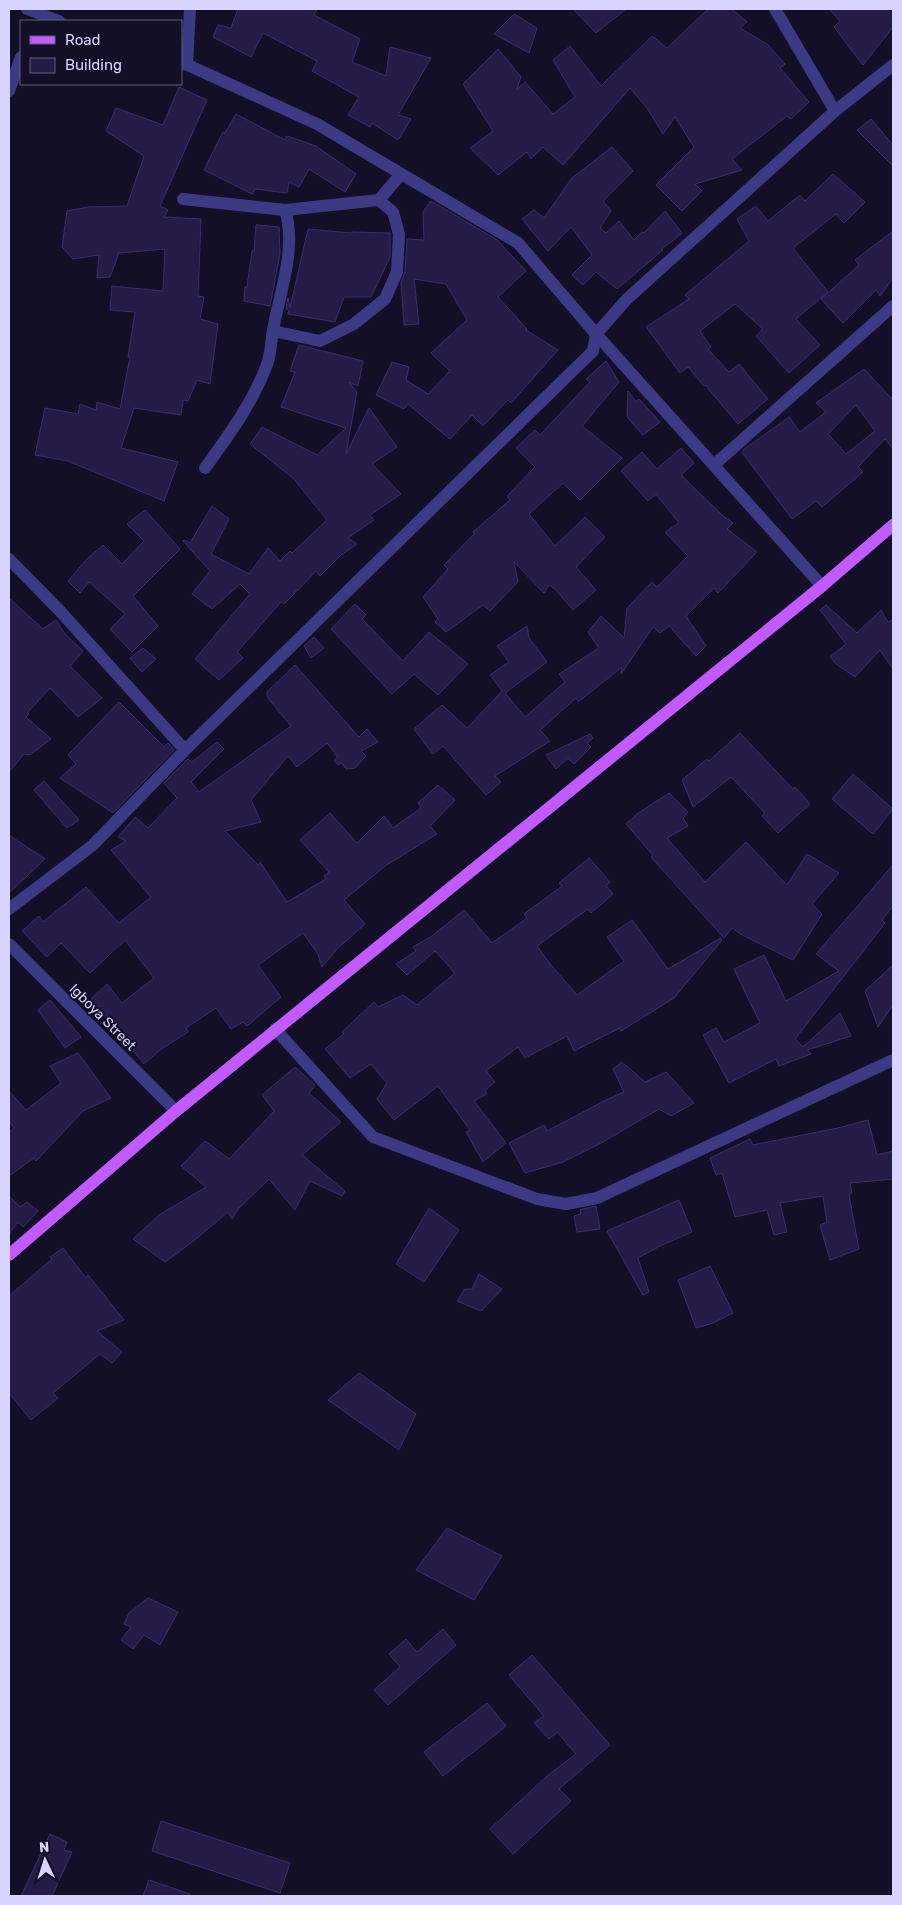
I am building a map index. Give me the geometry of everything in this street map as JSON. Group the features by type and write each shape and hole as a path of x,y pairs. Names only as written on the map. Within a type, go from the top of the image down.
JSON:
{"main road":[{"path":"9,1255 176,1110 822,586 893,525"}],"street":[{"path":"190,9 184,63 317,124 518,243 596,334 822,586"},
{"path":"775,9 835,111"},
{"path":"33,15 55,20"},
{"path":"9,91 20,60"},
{"path":"9,909 93,845 185,750 593,351 596,334 627,299 835,111 893,65"},
{"path":"182,199 284,210 379,200 401,174"},
{"path":"273,331 320,341 354,324 385,299 397,272 399,234 392,212 379,200"},
{"path":"205,468 238,421 267,366 287,264 288,221 284,210"},
{"path":"714,465 893,306"},
{"path":"9,559 60,612 185,750"},
{"name":"Igboya Street","path":"9,944 176,1110"},
{"path":"275,1029 373,1137 537,1199 566,1204 598,1198 893,1060"}],"building":[{"path":"238,9 317,9 314,15 360,39 352,62 386,76 390,47 431,58 398,115 411,119 398,140 372,123 370,127 348,115 359,97 312,71 317,61 263,33 251,57 213,37 218,25 231,28"},
{"path":"573,9 626,9 596,33"},
{"path":"708,9 732,9 747,22 740,28 767,44 785,64 780,68 809,102 791,119 787,116 732,159 742,170 695,184 702,191 682,211 656,185 694,147 675,117 663,134 647,108 630,88 563,165 543,147 531,159 527,152 498,175 470,148 493,131 463,84 498,49 521,77 517,89 525,82 553,114 575,97 553,60 570,46 601,86 652,36 667,48"},
{"path":"829,9 893,9 893,27 863,65 834,27 840,21"},
{"path":"514,14 537,28 529,53 494,34"},
{"path":"179,87 207,100 160,206 168,210 164,217 201,219 198,296 204,297 200,319 218,324 210,384 197,380 188,401 183,400 181,415 134,408 121,448 178,462 164,501 68,461 35,455 45,408 78,414 80,404 96,410 97,402 120,409 130,357 128,357 135,312 110,310 112,286 163,291 165,249 119,253 110,277 97,278 99,255 73,259 62,247 67,211 88,207 127,206 144,156 106,131 116,108 163,125"},
{"path":"236,114 285,140 287,136 316,146 356,174 345,192 309,169 299,187 289,182 287,193 255,189 252,194 204,170 223,132 225,133"},
{"path":"871,119 893,145 893,166 857,130"},
{"path":"612,147 633,171 603,201 611,211 600,228 606,233 619,221 634,240 642,232 644,233 665,211 682,233 617,289 596,272 583,285 572,275 592,255 571,227 548,251 522,219 534,210 544,218 572,178"},
{"path":"833,174 865,202 844,223 836,214 793,248 828,292 796,319 820,345 789,373 756,336 763,329 735,304 700,331 711,347 708,349 729,372 739,364 768,399 738,424 688,367 680,373 646,327 689,299 685,295 749,241 737,219 756,206 768,221 800,195 805,201"},
{"path":"431,201 497,240 526,271 498,297 526,330 558,350 511,403 508,400 483,426 472,415 450,439 408,404 404,409 376,395 392,362 409,367 406,380 428,394 450,371 431,353 467,320 446,284 414,279 419,324 404,325 401,282 405,272 407,239 424,240 423,212"},
{"path":"256,225 279,227 280,254 270,306 244,301 252,251 254,251"},
{"path":"308,229 352,233 390,233 390,257 371,297 344,297 335,322 288,314 289,310 286,309 288,298 290,308"},
{"path":"893,231 893,278 880,296 876,290 843,323 821,299 859,265 855,260"},
{"path":"299,345 363,361 358,386 349,382 357,392 346,454 369,408 397,447 372,464 401,494 370,515 374,520 348,538 357,544 341,555 320,576 316,571 297,591 294,591 295,593 284,604 281,602 237,652 243,658 219,680 195,659 250,594 240,584 212,609 192,594 210,571 183,541 190,543 212,506 229,519 211,554 249,574 268,548 280,561 290,551 292,553 327,520 294,479 250,444 262,427 317,455 346,428 281,407 295,372 290,371"},
{"path":"606,361 619,382 582,426 622,458 580,500 563,483 529,514 555,546 585,517 605,537 576,567 596,590 573,610 555,589 549,585 544,593 514,562 518,582 490,611 483,605 446,632 435,622 438,619 423,597 448,569 444,565 474,534 473,532 510,500 507,496 535,467 516,448 535,430 540,435 590,382 586,379"},
{"path":"864,369 893,400 893,449 885,439 858,467 863,472 822,507 816,501 792,519 743,454 743,450 789,417 800,432 826,412 816,403","holes":["856,405 875,431 846,454 828,434"]},
{"path":"628,391 636,402 639,399 660,422 643,435 627,417"},
{"path":"681,448 694,463 681,475 723,516 733,523 727,529 757,552 718,593 714,588 686,616 706,646 696,656 669,626 660,633 653,627 621,674 622,667 578,702 576,698 540,730 550,741 495,776 501,782 486,795 443,746 433,754 414,729 442,705 467,728 502,691 490,675 509,662 497,646 527,626 529,638 547,662 505,693 525,717 565,682 559,674 599,648 588,632 601,616 624,638 627,608 652,582 657,587 688,556 665,532 679,523 656,494 648,501 621,471 642,452 657,469"},
{"path":"145,510 180,549 133,596 158,626 132,652 110,629 125,614 89,582 80,593 68,581 86,560 103,545 122,564 144,541 127,524"},
{"path":"9,598 43,629 56,620 65,634 83,651 70,666 102,698 78,717 50,688 27,713 29,714 26,717 51,739 30,755 24,754 9,772"},
{"path":"355,604 366,615 362,619 403,661 429,632 468,664 438,695 414,674 392,694 331,629"},
{"path":"826,605 857,633 881,610 888,622 893,620 893,669 880,650 855,677 836,664 830,657 846,644 820,610"},
{"path":"314,637 324,648 311,658 304,646"},
{"path":"143,648 156,659 142,672 130,658"},
{"path":"295,665 359,737 367,729 378,742 361,751 366,756 355,768 346,769 342,763 338,765 334,760 338,757 327,743 297,767 288,756 251,800 261,822 225,831 258,865 260,862 287,902 326,879 324,876 329,872 300,840 330,813 357,843 384,816 393,828 421,808 418,803 438,785 455,800 430,826 437,834 385,866 344,900 365,924 336,950 322,967 318,954 303,933 258,965 281,997 247,1026 243,1022 231,1029 216,1008 186,1028 188,1032 160,1050 144,1064 91,999 107,984 122,1003 154,978 125,940 90,973 61,943 47,957 22,931 39,916 43,922 86,887 119,923 151,897 111,850 126,841 118,837 135,817 148,828 177,798 164,783 188,759 192,762 217,742 224,749 191,782 199,792 291,726 267,697 267,692"},
{"path":"119,702 164,747 168,743 174,750 113,813 60,778 76,764 68,755"},
{"path":"740,733 793,789 795,787 810,804 778,833 762,816 765,813 731,777 693,807 682,780 707,759 709,761"},
{"path":"590,734 593,738 587,743 591,747 574,764 568,758 556,769 546,755"},
{"path":"853,774 893,809 873,834 832,799"},
{"path":"44,781 79,820 67,828 34,790"},
{"path":"669,793 688,812 683,818 688,826 667,838 705,882 746,842 787,885 807,854 839,873 812,904 822,914 793,960 742,935 732,928 724,938 651,857 653,855 626,824 637,814"},
{"path":"9,835 45,859 9,893"},
{"path":"589,858 610,882 606,886 613,894 591,913 588,909 537,946 577,995 624,961 607,937 632,920 668,969 721,938 722,940 674,998 621,1031 620,1028 574,1051 567,1036 525,1058 518,1047 486,1071 495,1082 485,1090 487,1094 474,1101 506,1143 483,1162 466,1132 470,1130 438,1086 394,1120 377,1099 387,1083 371,1064 350,1078 325,1049 344,1034 342,1032 374,1002 378,1007 403,995 417,1005 455,973 435,951 407,975 396,964 416,951 413,947 432,936 464,910 492,943 527,918 524,914 562,886 559,883"},
{"path":"893,865 893,906 882,920 885,923 795,1039 803,1047 840,1013 851,1036 807,1050 811,1054 779,1066 776,1059 729,1083 703,1035 716,1028 724,1042 760,1023 734,969 764,955 786,1001 839,971 816,954"},
{"path":"893,965 893,1005 878,1027 865,991"},
{"path":"50,1000 81,1037 65,1048 38,1010"},
{"path":"78,1053 111,1098 83,1111 36,1161 34,1158 9,1176 9,1133 14,1128 9,1121 9,1091 26,1110 61,1083 50,1066"},
{"path":"622,1062 645,1082 666,1072 694,1103 671,1116 659,1109 603,1142 563,1162 525,1173 509,1143 544,1125 547,1131 624,1092 613,1069"},
{"path":"295,1067 315,1085 309,1093 341,1122 302,1155 345,1191 342,1196 310,1181 295,1210 269,1179 239,1208 232,1219 228,1212 165,1262 133,1239 159,1215 206,1187 181,1166 205,1141 229,1159 274,1111 262,1095"},
{"path":"868,1120 877,1155 893,1151 893,1179 850,1183 852,1193 849,1195 859,1249 830,1260 820,1225 827,1222 823,1196 780,1203 787,1232 774,1235 767,1210 735,1217 722,1173 716,1175 710,1158 750,1139 753,1145"},
{"path":"9,1196 20,1207 27,1202 38,1211 23,1227 18,1222 9,1234"},
{"path":"679,1200 692,1232 638,1258 649,1292 643,1295 607,1231"},
{"path":"596,1206 600,1229 577,1232 574,1216 581,1214 580,1210"},
{"path":"429,1208 459,1230 424,1282 396,1264"},
{"path":"63,1248 86,1278 88,1275 124,1320 97,1331 122,1352 112,1363 100,1354 53,1393 58,1398 31,1420 9,1393 9,1296 52,1259 50,1257"},
{"path":"710,1266 733,1313 713,1323 696,1328 678,1280"},
{"path":"479,1274 502,1289 481,1311 457,1301 465,1289 472,1289"},
{"path":"359,1373 416,1414 399,1450 328,1400"},
{"path":"447,1528 502,1556 474,1600 416,1570"},
{"path":"148,1598 178,1612 160,1645 144,1635 133,1649 121,1640 131,1627 124,1624 129,1613"},
{"path":"443,1629 456,1645 388,1705 374,1690 400,1667 389,1654 406,1639 417,1652"},
{"path":"532,1655 610,1745 559,1789 571,1801 513,1854 490,1829 547,1776 576,1754 557,1732 549,1739 534,1723 544,1716 509,1675"},
{"path":"487,1703 506,1726 443,1776 424,1752"},
{"path":"161,1821 290,1863 280,1893 152,1851"},
{"path":"50,1834 67,1842 64,1850 72,1852 52,1896 21,1896"},
{"path":"149,1880 190,1894 189,1896 143,1896"}]}
